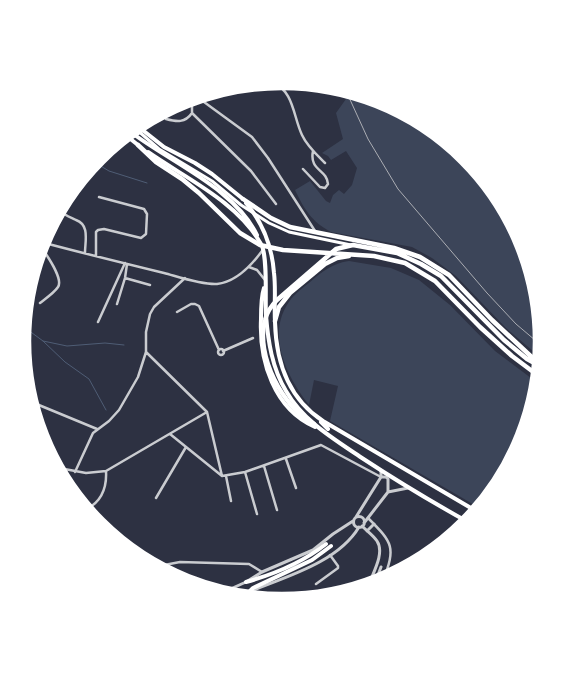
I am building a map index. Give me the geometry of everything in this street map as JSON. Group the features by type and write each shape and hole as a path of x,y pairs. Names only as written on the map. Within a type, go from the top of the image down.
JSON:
{"highway":[{"path":"138,145 156,162 199,193 249,240 260,245 278,249 374,256 405,263 435,281 480,327 532,371"},
{"path":"243,199 284,225 402,250 433,264 449,275 533,359"},
{"path":"314,424 298,414 285,398 273,378 265,352 264,322 270,308 277,300 336,249 352,245 397,254 410,258 433,270 515,349 533,361"},
{"path":"275,321 279,307 290,293 316,270 330,261 354,254"}],"main road":[{"path":"143,130 164,146 195,162 212,174 243,199 262,225 271,252 274,273 277,351 285,376 301,402 328,429"},
{"path":"140,132 167,154 212,181 241,205 269,223 289,232 352,245"},
{"path":"135,136 212,186 231,202 253,225 263,250 266,315 271,353 276,370 287,393 321,430 408,488 461,518"},
{"path":"131,139 162,162 203,187 235,213 262,244"},
{"path":"265,282 260,336 263,355 271,380 282,399 299,419 321,430"},
{"path":"319,418 470,508"},
{"path":"246,582 304,559 326,544"},
{"path":"250,591 312,560 331,546"}],"street":[{"path":"283,89 294,109 302,135 313,151 325,163"},
{"path":"203,102 252,137 268,158 305,218 316,232"},
{"path":"166,119 176,122 184,120 192,113 193,105"},
{"path":"192,113 251,171 276,204"},
{"path":"303,169 320,187 325,188 328,184 327,178 313,164 313,151"},
{"path":"96,256 96,232 98,230 104,229 141,238 146,234 147,214 144,209 99,197"},
{"path":"64,214 84,225 86,229 85,253"},
{"path":"49,245 216,284 233,278 249,267 263,250"},
{"path":"40,304 58,287 59,283 58,275 46,252"},
{"path":"117,304 125,278 126,264"},
{"path":"98,322 126,264"},
{"path":"249,267 257,270 265,282"},
{"path":"125,278 150,285"},
{"path":"75,472 93,433 109,421 119,410 138,377 146,352 146,327 150,314 186,278"},
{"path":"177,312 191,304 199,306 220,350 218,352 220,355 222,355 223,351 254,338"},
{"path":"146,352 207,412 231,501"},
{"path":"39,405 97,429"},
{"path":"66,470 86,473 106,471 207,412"},
{"path":"170,434 224,476 245,472 324,446 381,478 386,477 388,479 388,492 354,536 330,556 310,567 252,591"},
{"path":"156,498 186,447"},
{"path":"286,458 296,488"},
{"path":"264,466 277,510"},
{"path":"233,588 262,572 313,550 353,521 381,478 381,470"},
{"path":"92,506 99,501 103,493 107,482 106,471"},
{"path":"245,472 257,514"},
{"path":"388,492 408,488"},
{"path":"356,517 363,518 362,526"},
{"path":"368,518 384,534 390,544 391,552 386,570"},
{"path":"353,521 355,526 362,526 376,540 379,556 373,576"},
{"path":"367,531 374,524"},
{"path":"316,584 338,568 330,556"},
{"path":"166,565 180,562 249,564 262,572"},
{"path":"378,574 381,566"}],"shaded area":[{"path":"343,97 378,108 422,131 460,163 492,201 508,230 521,260 532,308 533,351 506,328 456,276 432,258 412,247 331,232 309,214 295,190 310,181 326,201 330,203 333,195 339,190 344,194 352,185 357,168 346,151 331,160 322,153 343,139 336,113 346,99"},
{"path":"349,261 391,268 419,280 450,305 495,351 531,378 521,422 515,437 492,481 473,504 330,421 338,386 314,380 309,405 294,383 283,357 280,344 279,330 281,317 289,302 300,290 318,275 338,264"}],"waterway":[{"path":"101,166 109,171 147,183"},
{"path":"31,332 65,362 89,379 106,410"},
{"path":"43,341 67,346 105,343 124,345"}],"railway":[{"path":"350,99 368,139 398,189 487,293 516,324 534,339"}]}
